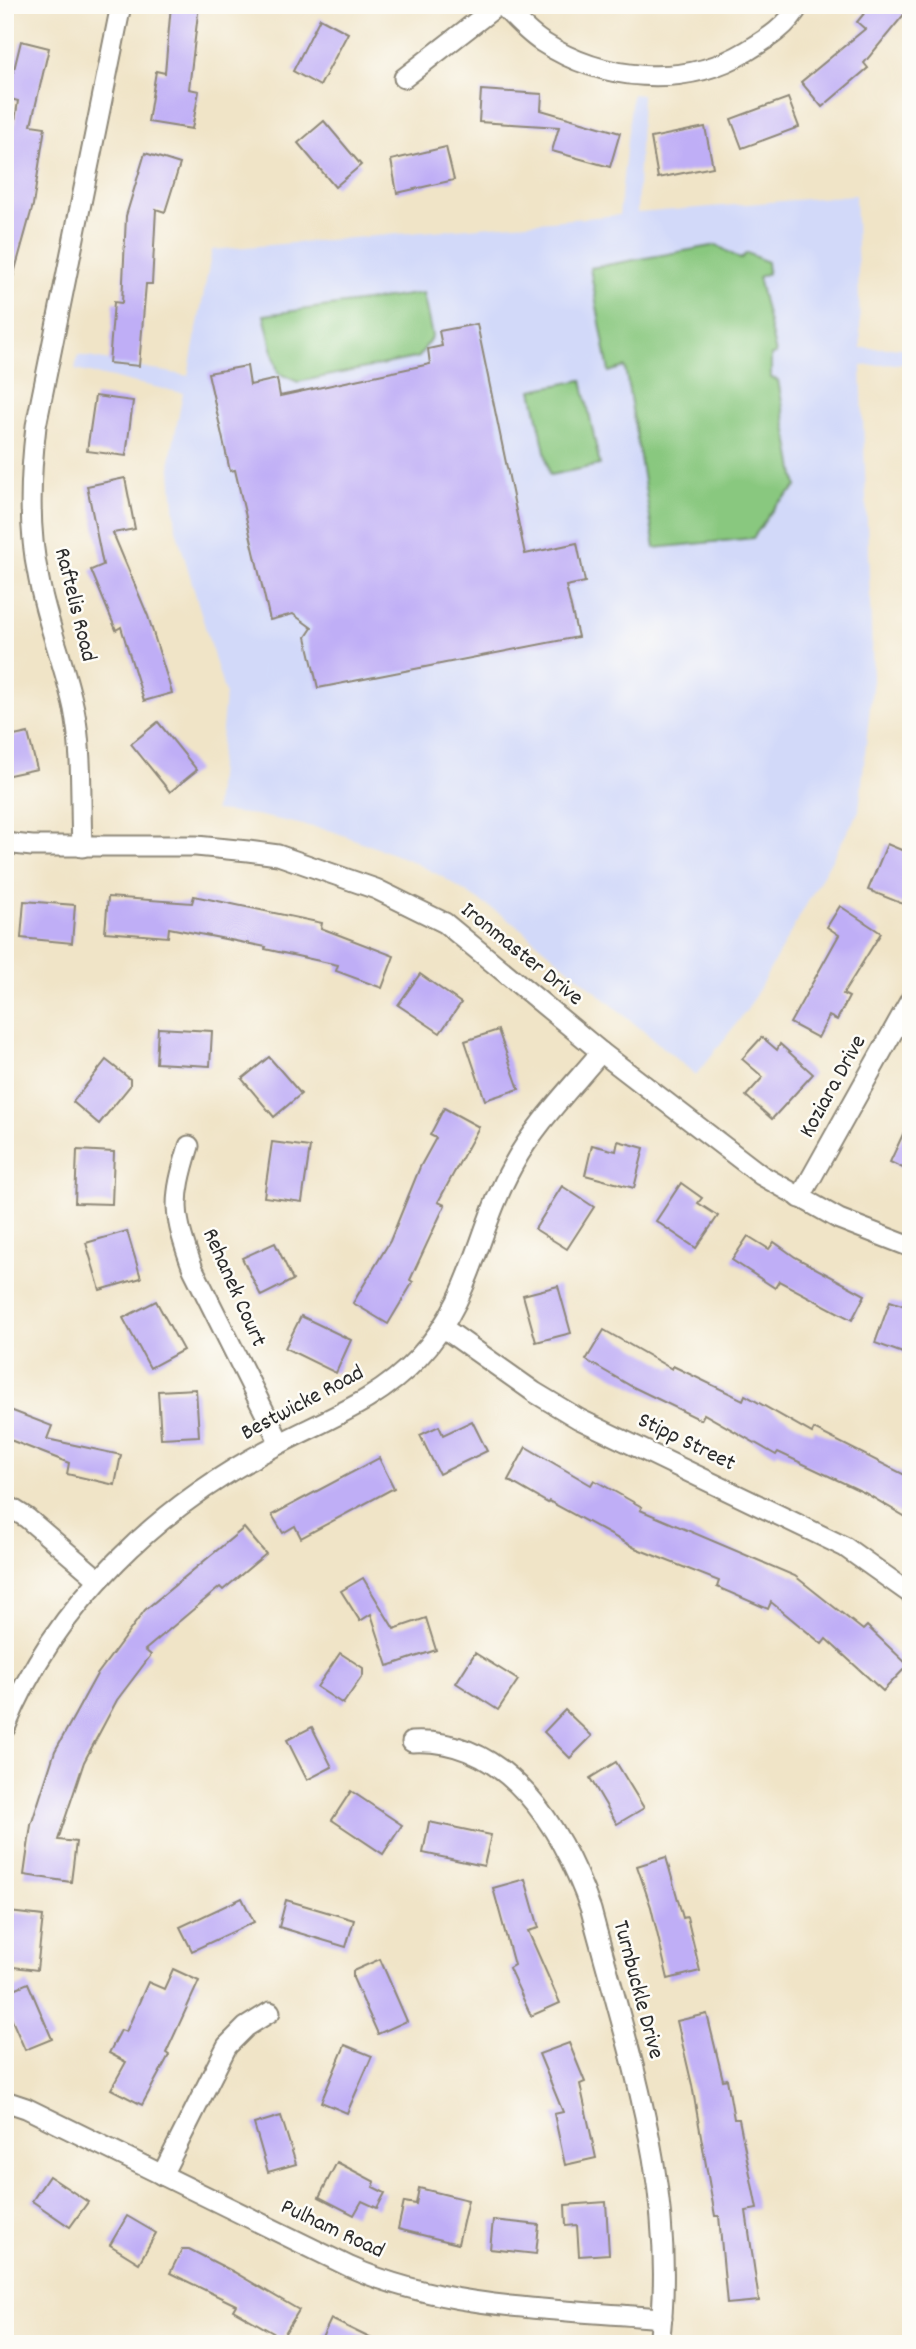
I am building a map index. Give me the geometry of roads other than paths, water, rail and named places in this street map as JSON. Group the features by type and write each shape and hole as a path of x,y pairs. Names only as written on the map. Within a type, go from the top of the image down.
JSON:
{"street":[{"name":"Raftelis Road","path":"82,847 79,757 74,711 39,582 33,544 32,464 36,426 121,5"},
{"path":"404,78 500,5 529,32 564,55 611,71 660,76 706,68 740,55 784,25 799,5"},
{"name":"Ironmaster Drive","path":"5,843 82,847 196,846 278,855 376,889 446,923 601,1052 733,1155 800,1198 839,1219 911,1247"},
{"name":"Koziara Drive","path":"800,1198 911,999"},
{"name":"Bestwicke Road","path":"5,1728 33,1673 98,1579 184,1504 239,1466 371,1398 416,1360 444,1329 462,1296 497,1198 513,1164 535,1132 601,1052"},
{"name":"Rehanek Court","path":"189,1146 176,1187 176,1216 183,1243 193,1269 280,1443"},
{"name":"Stipp Street","path":"444,1329 534,1392 579,1419 845,1547 911,1594"},
{"path":"5,1504 27,1518 98,1579"},
{"name":"Turnbuckle Drive","path":"412,1742 444,1744 476,1754 500,1770 547,1816 577,1870 591,1910 656,2164 664,2232 659,2344"},
{"path":"162,2175 227,2046 246,2027 270,2012"},
{"name":"Pulham Road","path":"5,2101 350,2267 399,2287 484,2302 662,2318"}]}
